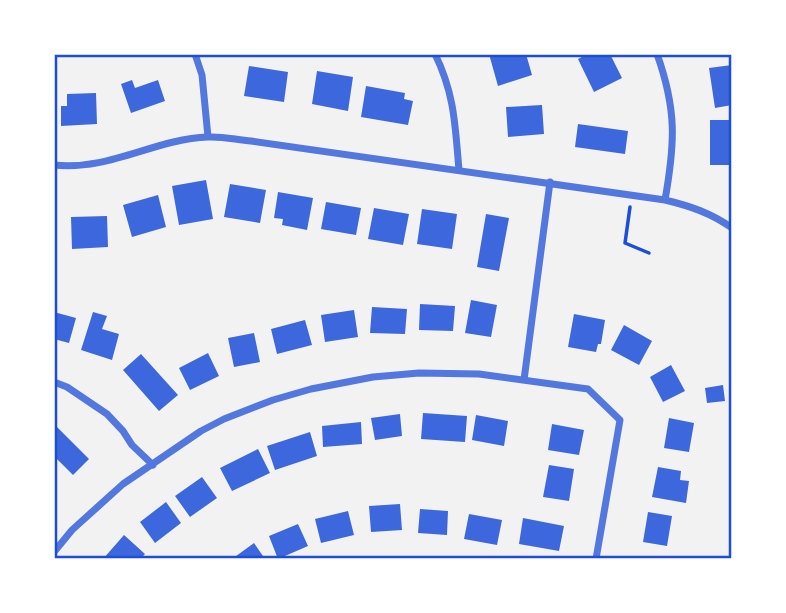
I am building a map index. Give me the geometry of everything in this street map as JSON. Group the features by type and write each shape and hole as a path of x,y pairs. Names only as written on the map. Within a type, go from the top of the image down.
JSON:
{"street":[{"path":"195,54 202,75 208,137"},
{"path":"435,54 445,74 453,102 458,170"},
{"path":"657,54 673,111 673,153 665,200"},
{"path":"54,165 76,167 99,164 171,143 208,137 550,182 665,200 696,207 732,228"},
{"path":"524,380 550,182"},
{"path":"54,552 72,530 123,484 201,431 224,419 311,389 373,377 419,373 479,374 588,389 620,420 596,559"},
{"path":"54,382 107,414 132,445 153,465"}],"path":[{"path":"632,195 625,243 649,253"}],"building":[{"path":"489,54 526,54 532,75 498,86"},
{"path":"588,54 610,54 622,78 594,92 578,59"},
{"path":"732,65 732,105 715,108 709,68"},
{"path":"249,66 288,72 284,102 244,96"},
{"path":"317,71 353,77 348,111 312,104"},
{"path":"132,80 135,88 158,80 165,101 131,113 121,84"},
{"path":"366,86 405,93 404,99 413,101 408,125 361,117"},
{"path":"96,93 97,124 61,126 61,106 67,106 67,94"},
{"path":"542,105 544,134 508,137 506,107"},
{"path":"710,120 732,120 732,165 710,165"},
{"path":"578,124 628,131 625,154 575,147"},
{"path":"206,180 213,219 179,225 172,186"},
{"path":"230,184 266,190 260,223 224,217"},
{"path":"278,192 313,198 307,230 282,225 283,219 274,218"},
{"path":"158,195 166,227 132,237 123,205"},
{"path":"326,202 361,208 356,235 321,229"},
{"path":"374,208 409,214 403,245 368,239"},
{"path":"422,209 457,214 452,249 417,244"},
{"path":"486,214 509,218 499,271 477,267"},
{"path":"107,216 108,247 72,249 71,217"},
{"path":"471,300 497,305 491,337 465,333"},
{"path":"420,304 455,306 453,331 419,330"},
{"path":"372,307 407,309 405,334 370,333"},
{"path":"354,310 358,337 325,342 321,315"},
{"path":"54,312 76,318 69,343 54,339"},
{"path":"93,312 107,316 102,329 119,334 112,360 81,350"},
{"path":"574,314 605,320 601,344 598,344 596,352 568,347"},
{"path":"305,320 312,345 277,354 271,329"},
{"path":"624,325 652,341 639,365 611,350"},
{"path":"254,333 260,362 234,367 228,338"},
{"path":"208,353 219,376 190,390 179,368"},
{"path":"141,354 178,395 159,411 123,370"},
{"path":"671,365 685,391 663,402 650,377"},
{"path":"723,385 725,401 707,403 705,388"},
{"path":"423,413 467,416 465,442 421,439"},
{"path":"400,414 402,436 375,440 371,418"},
{"path":"476,415 508,421 504,446 472,440"},
{"path":"669,418 694,423 689,452 664,448"},
{"path":"361,422 362,444 323,447 322,426"},
{"path":"54,424 89,459 73,475 54,456"},
{"path":"552,424 584,430 579,455 548,450"},
{"path":"310,432 317,456 275,470 267,446"},
{"path":"258,449 270,473 232,491 220,468"},
{"path":"549,465 574,469 569,501 543,497"},
{"path":"658,467 681,471 680,480 689,481 686,503 652,497"},
{"path":"202,477 217,498 190,517 175,496"},
{"path":"166,502 181,523 155,543 140,522"},
{"path":"400,504 402,530 371,532 369,506"},
{"path":"420,509 448,511 447,535 418,533"},
{"path":"348,511 354,535 321,543 315,519"},
{"path":"648,512 672,516 667,546 643,542"},
{"path":"469,514 502,520 497,545 464,539"},
{"path":"523,518 564,526 559,551 519,544"},
{"path":"298,524 308,546 278,559 269,536"},
{"path":"124,535 145,554 140,559 103,559"},
{"path":"254,543 265,559 232,559"}]}
